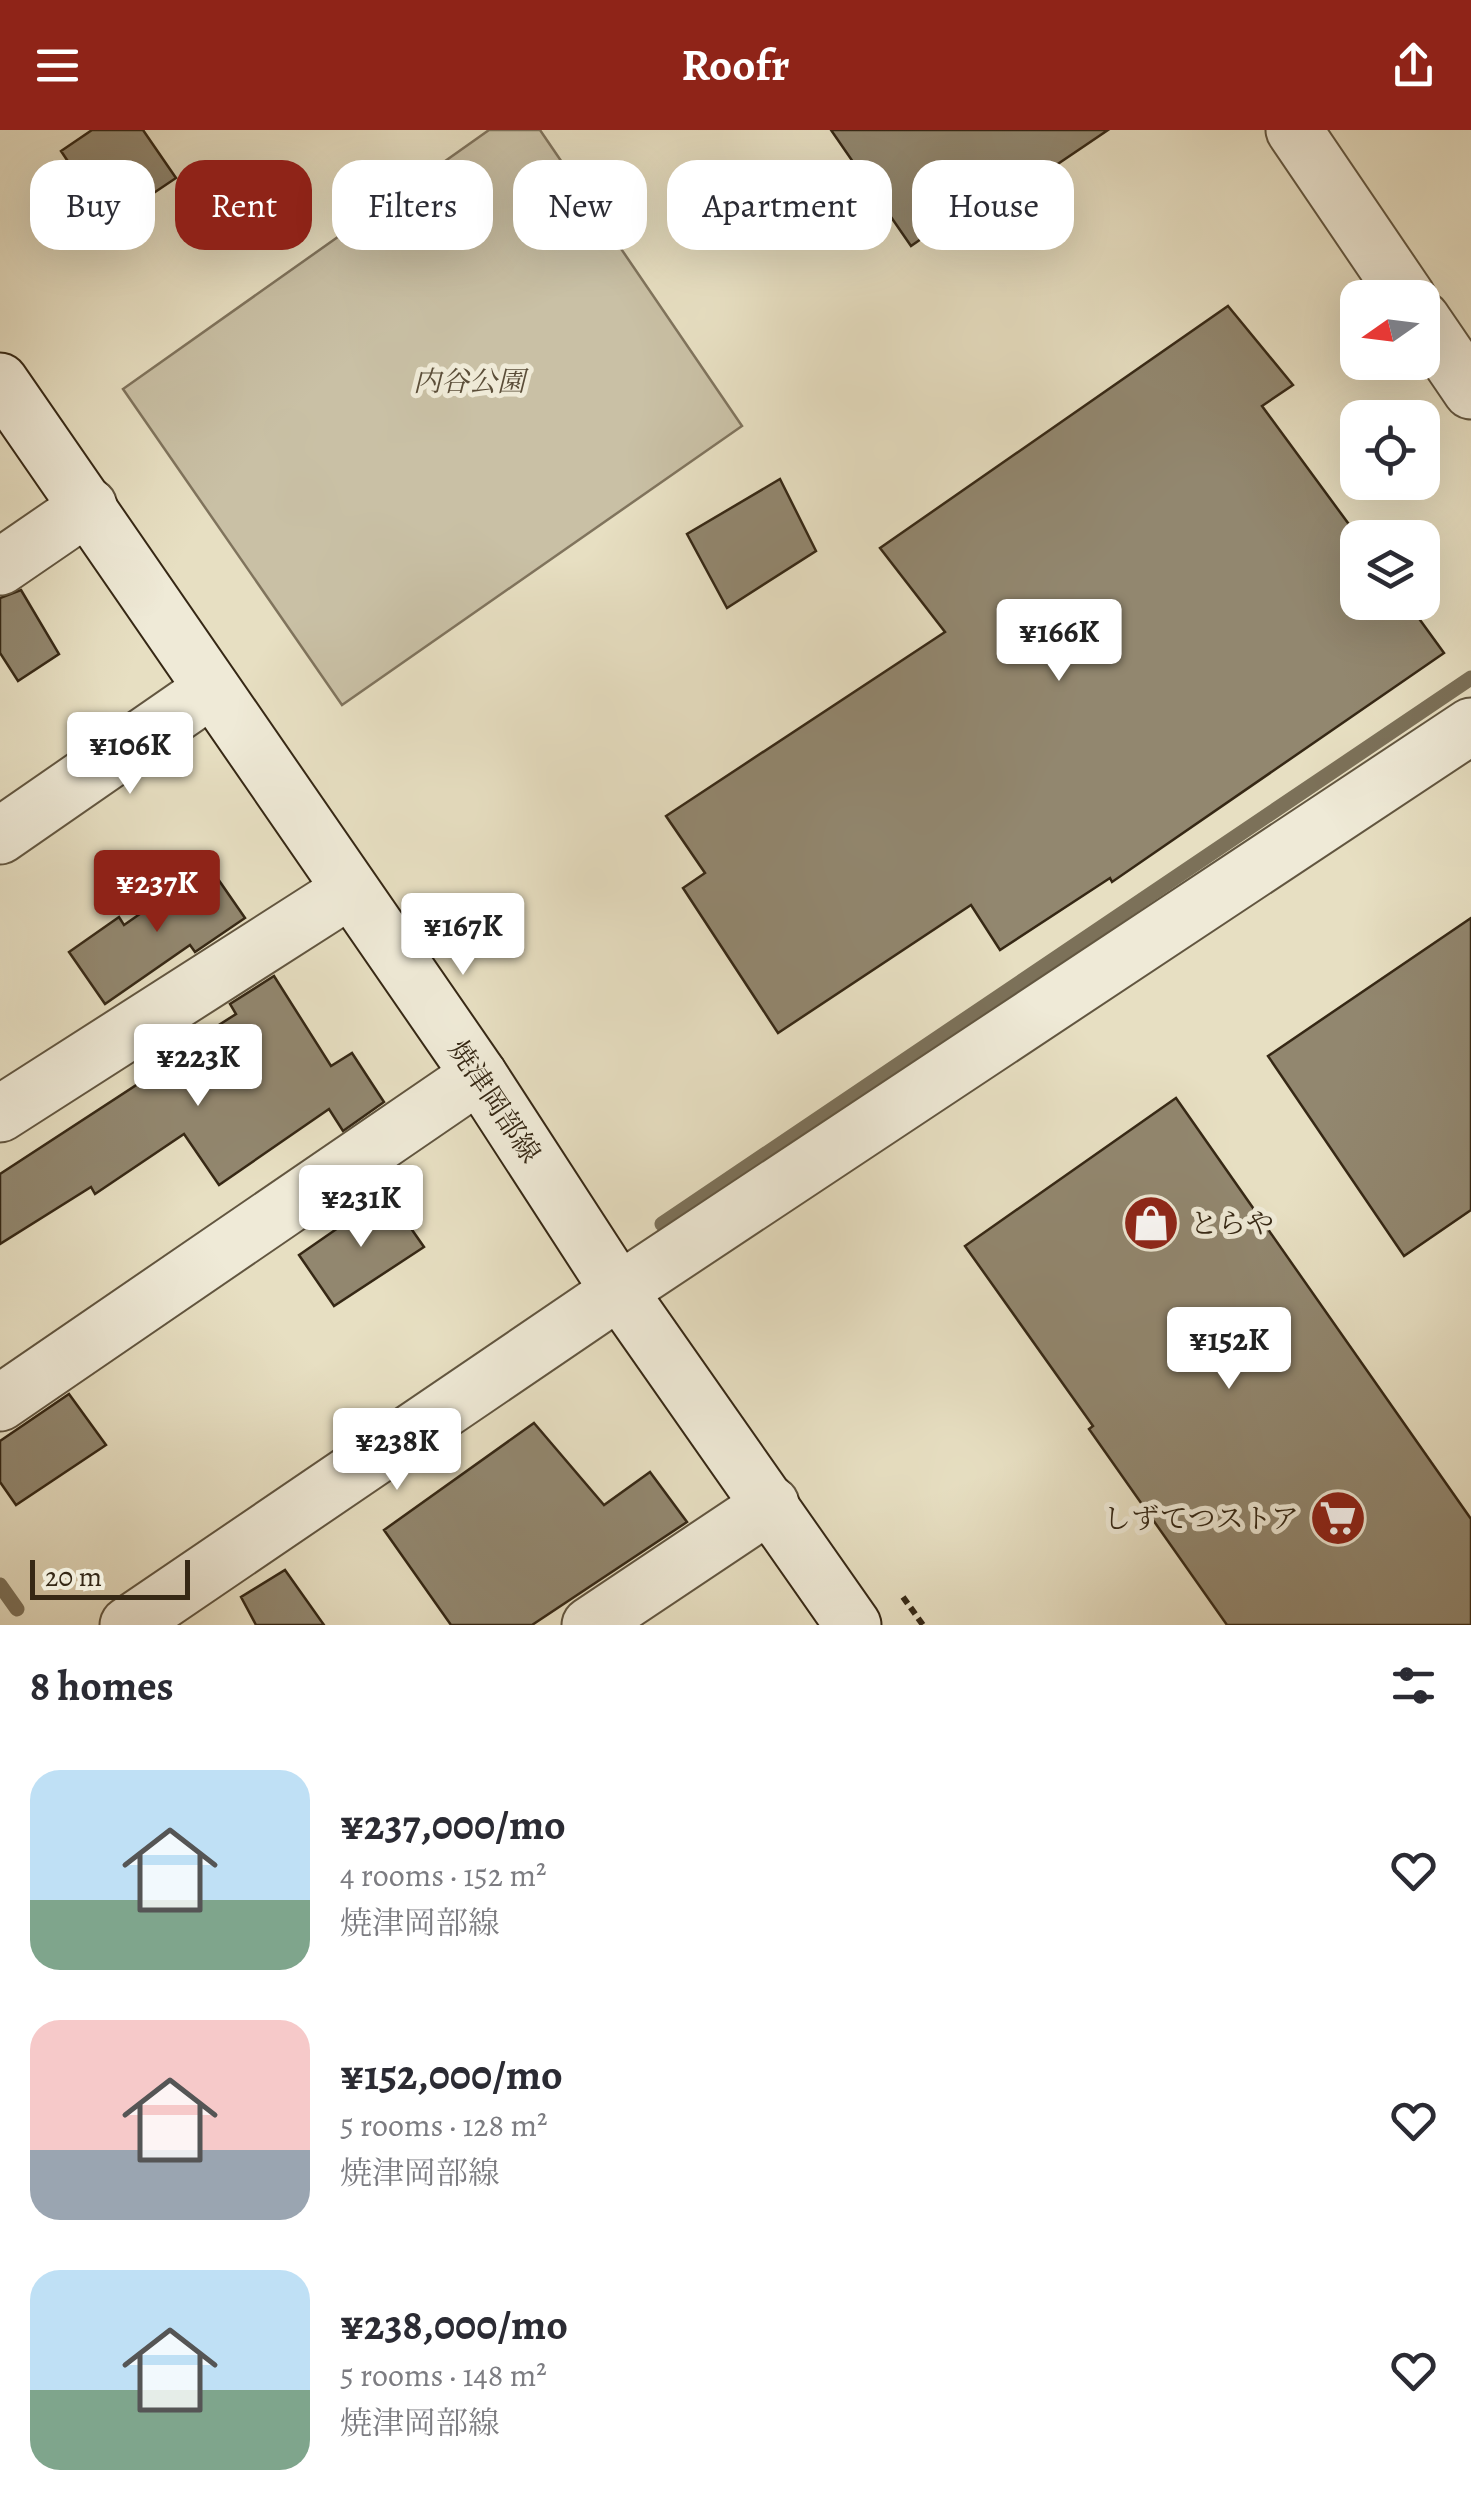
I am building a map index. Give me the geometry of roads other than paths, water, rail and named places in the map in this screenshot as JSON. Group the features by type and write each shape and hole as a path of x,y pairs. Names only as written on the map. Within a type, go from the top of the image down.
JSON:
{"street":[{"path":"1294,130 1396,280"},
{"path":"1440,346 1471,391"},
{"name":"焼津岡部線","path":"0,380 478,1075 619,1292 853,1625"},
{"path":"0,567 89,506"},
{"path":"0,836 212,689"},
{"path":"128,1625 619,1292 1471,726"},
{"path":"0,1114 350,890"},
{"path":"0,1402 478,1075"},
{"path":"590,1625 771,1504"}],"waterway":[{"path":"662,1224 1471,678"},
{"path":"0,1585 17,1609"}],"place":[{"name":"とらや","path":"1151,1223"},
{"name":"しずてつストア","path":"1338,1518"}],"park label":[{"name":"内谷公園","path":"469,381"}]}
